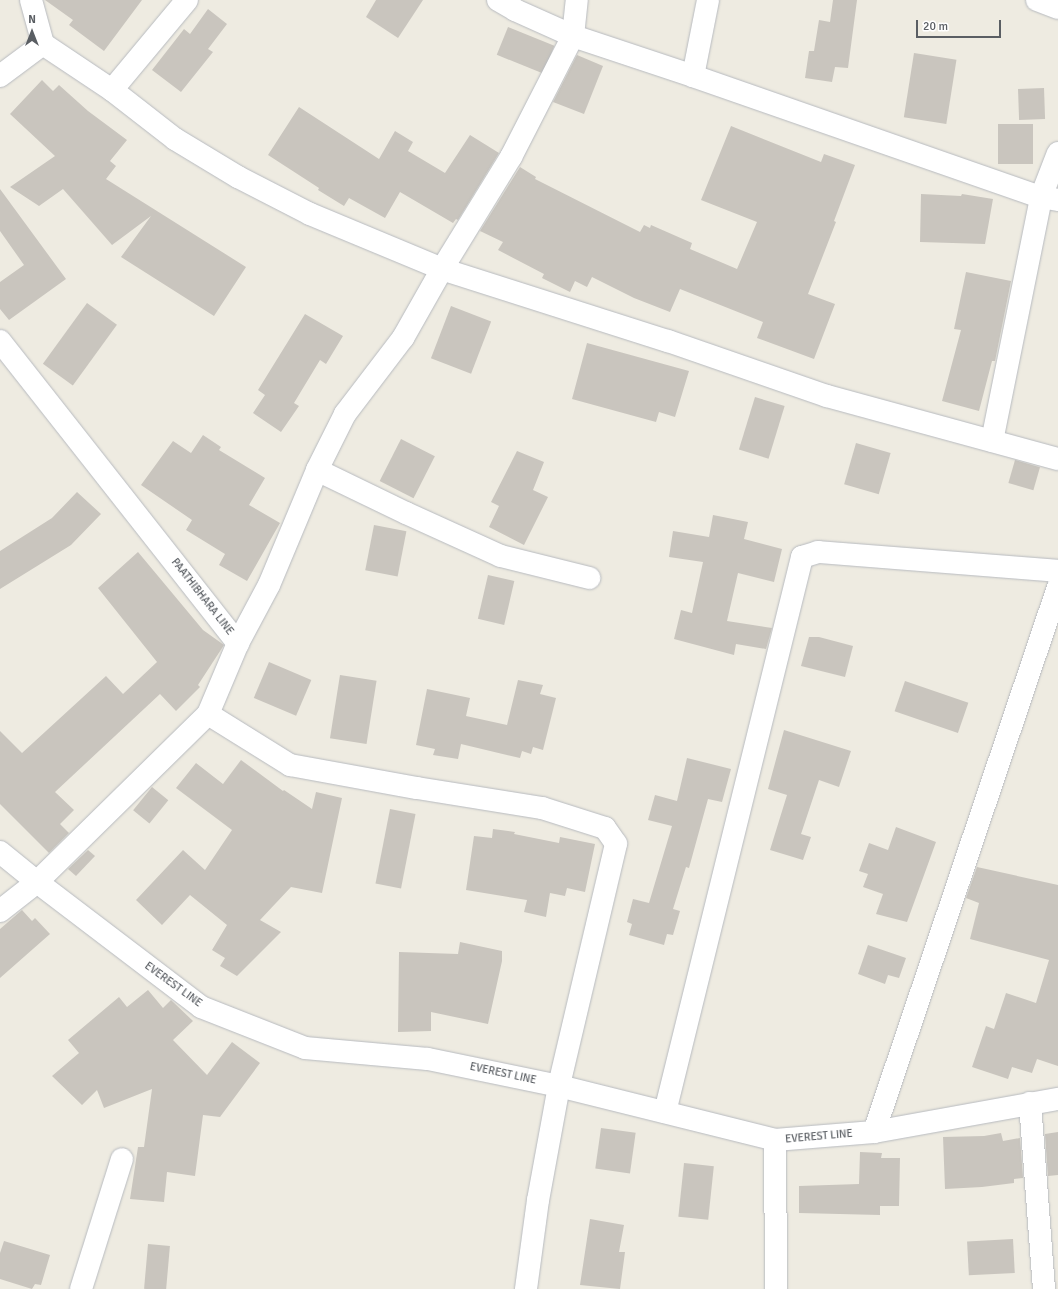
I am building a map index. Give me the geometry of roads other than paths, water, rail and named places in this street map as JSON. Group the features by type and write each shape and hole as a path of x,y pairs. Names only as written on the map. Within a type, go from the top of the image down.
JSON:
{"street":[{"path":"31,0 43,44 112,90 174,138 238,177 310,214 442,269 668,341 827,396 1058,459"},
{"path":"112,90 187,0"},
{"path":"498,0 515,10 573,36 1050,198"},
{"path":"238,643 270,585 316,470 345,414 404,338 442,269 511,157 573,36 577,0"},
{"path":"693,76 708,0"},
{"path":"1037,0 1058,8"},
{"path":"0,76 43,44"},
{"path":"992,442 1050,198 1058,153"},
{"name":"PAATHIBHARA LINE","path":"0,341 238,643 208,714 37,882 0,911"},
{"path":"316,470 501,556 589,578"},
{"path":"665,1112 802,557 818,552 1058,571"},
{"path":"874,1132 1058,587"},
{"path":"208,714 290,764 417,788 542,808 605,828 616,844 559,1086 538,1200 526,1289"},
{"name":"EVEREST LINE","path":"0,852 201,1007 305,1048 428,1059 559,1086 775,1140 874,1132 1030,1102 1058,1099"},
{"path":"1030,1102 1044,1289"},
{"path":"775,1140 776,1289"},
{"path":"81,1289 122,1159"}]}
